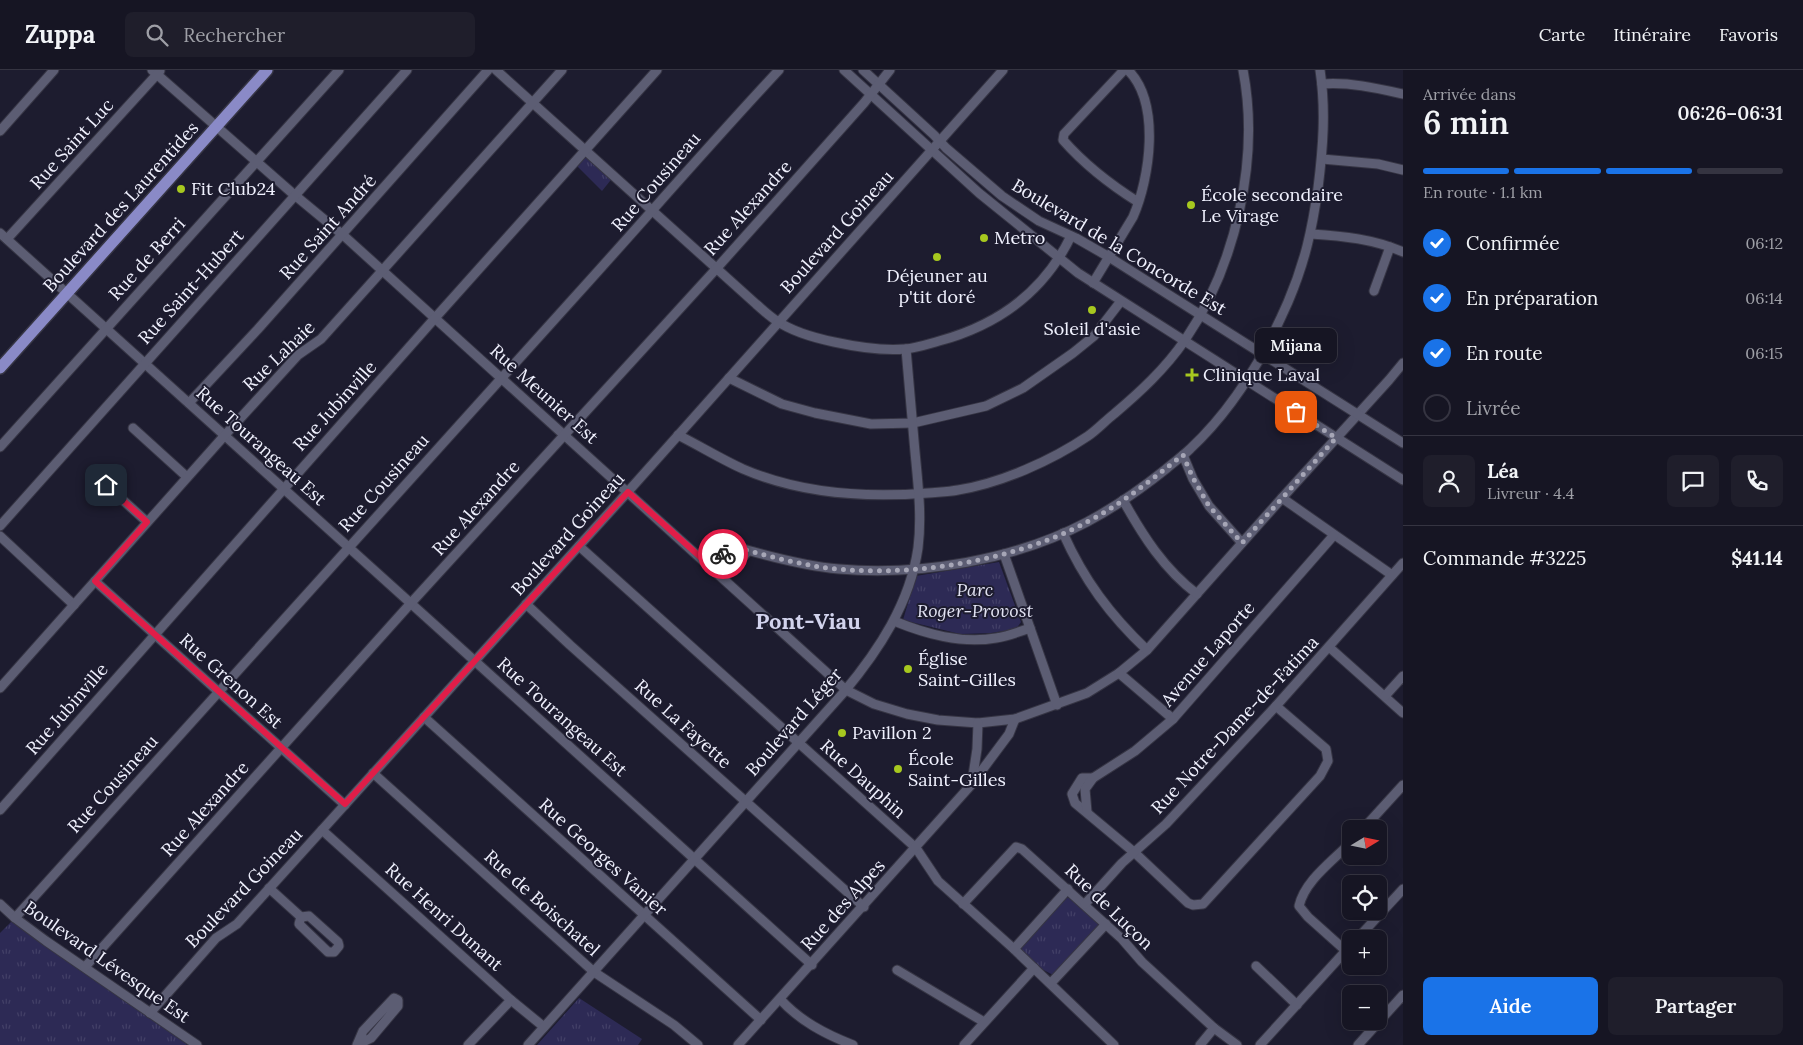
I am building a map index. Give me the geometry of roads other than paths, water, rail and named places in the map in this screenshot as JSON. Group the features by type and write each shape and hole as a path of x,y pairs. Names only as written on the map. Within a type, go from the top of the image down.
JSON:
{"main road":[{"name":"Boulevard des Laurentides","path":"0,368 267,70"}],"street":[{"path":"0,131 54,70"},
{"name":"Rue de Berri","path":"0,447 339,70"},
{"name":"Rue Saint-Hubert","path":"0,526 294,195 408,70"},
{"name":"Rue Saint André","path":"189,403 343,235 488,70"},
{"path":"496,70 716,269 778,322 800,332 852,346 906,349 948,339 974,330 998,318 1020,302 1046,275 1059,258 1071,236"},
{"name":"Rue Lahaie","path":"0,688 225,435 298,355 320,339 383,271 562,70"},
{"name":"Rue Jubinville","path":"0,810 657,70"},
{"name":"Rue Cousineau","path":"15,918 348,546 653,211 727,125 779,70"},
{"name":"Boulevard de la Concorde Est","path":"844,70 979,193 1093,283 1403,480"},
{"name":"Boulevard de la Concorde Est","path":"863,70 975,173 1008,200 1039,220 1109,257 1403,443"},
{"name":"Rue Alexandre","path":"85,967 716,269 871,95 890,70"},
{"name":"Boulevard Goineau","path":"150,1013 216,938 237,924 424,718 628,492 1002,70"},
{"path":"1093,283 1128,226 1138,202 1147,164 1148,119 1141,91 1126,70 1064,134 1063,140 1105,179 1138,202"},
{"path":"678,435 743,469 772,479 815,490 876,496 958,490 987,483 1030,468 1064,451 1088,435 1141,391 1164,367 1184,341 1218,278 1233,237 1247,171 1249,141 1243,70"},
{"path":"708,564 733,546 814,566 832,568 895,571 959,564 1004,554 1063,534 1087,522 1141,489 1190,449 1226,409 1262,355 1298,280 1311,234 1322,159 1324,127 1320,70"},
{"name":"Rue Meunier Est","path":"157,71 294,195 343,235 565,434 846,690 874,704 907,714 938,720 978,723 1015,719 1087,693 1119,673 1146,650 1403,363"},
{"name":"Rue Saint Luc","path":"8,239 157,71"},
{"path":"1322,84 1362,85 1403,94"},
{"path":"1322,159 1378,164 1403,170"},
{"name":"Rue Tourangeau Est","path":"0,233 812,964"},
{"path":"1311,234 1351,237 1403,252"},
{"path":"1374,292 1390,247"},
{"path":"729,378 782,404 815,413 871,424 913,423 986,406 1023,388 1094,336 1121,302"},
{"name":"Boulevard Léger","path":"528,1045 846,690 880,646 894,621 908,587 918,549 920,514 906,349"},
{"path":"133,428 187,477"},
{"path":"1183,455 1193,478 1209,506 1242,543"},
{"path":"92,472 147,522"},
{"path":"1282,498 1392,575"},
{"path":"1124,500 1140,531 1159,558 1179,581 1197,594"},
{"path":"1063,534 1104,605 1146,650"},
{"name":"Avenue Laporte","path":"1276,706 1326,749 1328,761 1320,776 1203,904 1193,905 1188,903 1075,802 1072,794 1082,778 1093,778 1135,751 1173,719 1334,535"},
{"path":"0,536 74,604"},
{"name":"Rue Dauphin","path":"579,546 916,848 938,881 1051,983 1114,1045"},
{"path":"724,578 748,550"},
{"path":"1004,554 1057,704"},
{"name":"Rue Notre-Dame-de-Fatima","path":"1085,904 1122,864 1166,824 1276,706 1403,563"},
{"name":"Rue Grenon Est","path":"95,581 345,804"},
{"name":"Rue La Fayette","path":"526,604 864,907"},
{"path":"894,621 922,632 947,638 971,640 996,638 1030,628"},
{"path":"1329,647 1403,713"},
{"path":"1119,673 1173,719"},
{"path":"1385,696 1403,676"},
{"name":"Rue Georges Vanier","path":"424,718 761,1020"},
{"name":"Rue des Alpes","path":"738,1045 864,907 971,785 1009,734 1015,719"},
{"path":"971,785 978,723"},
{"name":"Rue de Boischatel","path":"374,773 594,972 674,1025 698,1045"},
{"path":"1087,812 1085,790 1093,778"},
{"path":"1371,820 1403,785"},
{"name":"Rue Henri Dunant","path":"322,830 511,1000 544,1027"},
{"name":"Rue de Luçon","path":"963,904 1016,847 1022,849 1085,904 1122,939 1142,962 1214,1028 1236,1045"},
{"path":"1342,851 1312,882 1301,898 1299,906 1308,918 1342,944"},
{"path":"269,888 301,917 309,916 338,942 334,952 328,952 299,924 301,917"},
{"path":"1014,949 1068,889"},
{"path":"1365,930 1403,889"},
{"name":"Boulevard Lévesque Est","path":"0,904 15,918 197,1045"},
{"path":"1051,983 1106,924"},
{"path":"1260,1045 1342,955"},
{"path":"1256,966 1297,1005"},
{"path":"964,1045 1034,968"},
{"path":"897,970 984,1022"},
{"path":"1358,1045 1403,995"},
{"path":"396,998 398,1006 371,1038 357,1045 363,1031 391,1000 396,998"},
{"path":"468,1045 511,1000"},
{"path":"780,1000 804,1022 841,1043 853,1045"},
{"path":"1200,1045 1214,1028"}],"place":[{"name":"Fit Club24","path":"181,189"},
{"name":"École secondaire Le Virage","path":"1191,205"},
{"name":"Metro","path":"984,238"},
{"name":"Déjeuner au p'tit doré","path":"937,257"},
{"name":"Soleil d'asie","path":"1092,310"},
{"name":"Clinique Laval","path":"1192,375"},
{"name":"Mijana","path":"1296,412"},
{"name":"Église Saint-Gilles","path":"908,669"},
{"name":"Pavillon 2","path":"842,733"},
{"name":"École Saint-Gilles","path":"898,769"}],"district":[{"name":"Pont-Viau","path":"808,621"}],"park label":[{"name":"Parc Roger-Provost","path":"975,600"}]}
